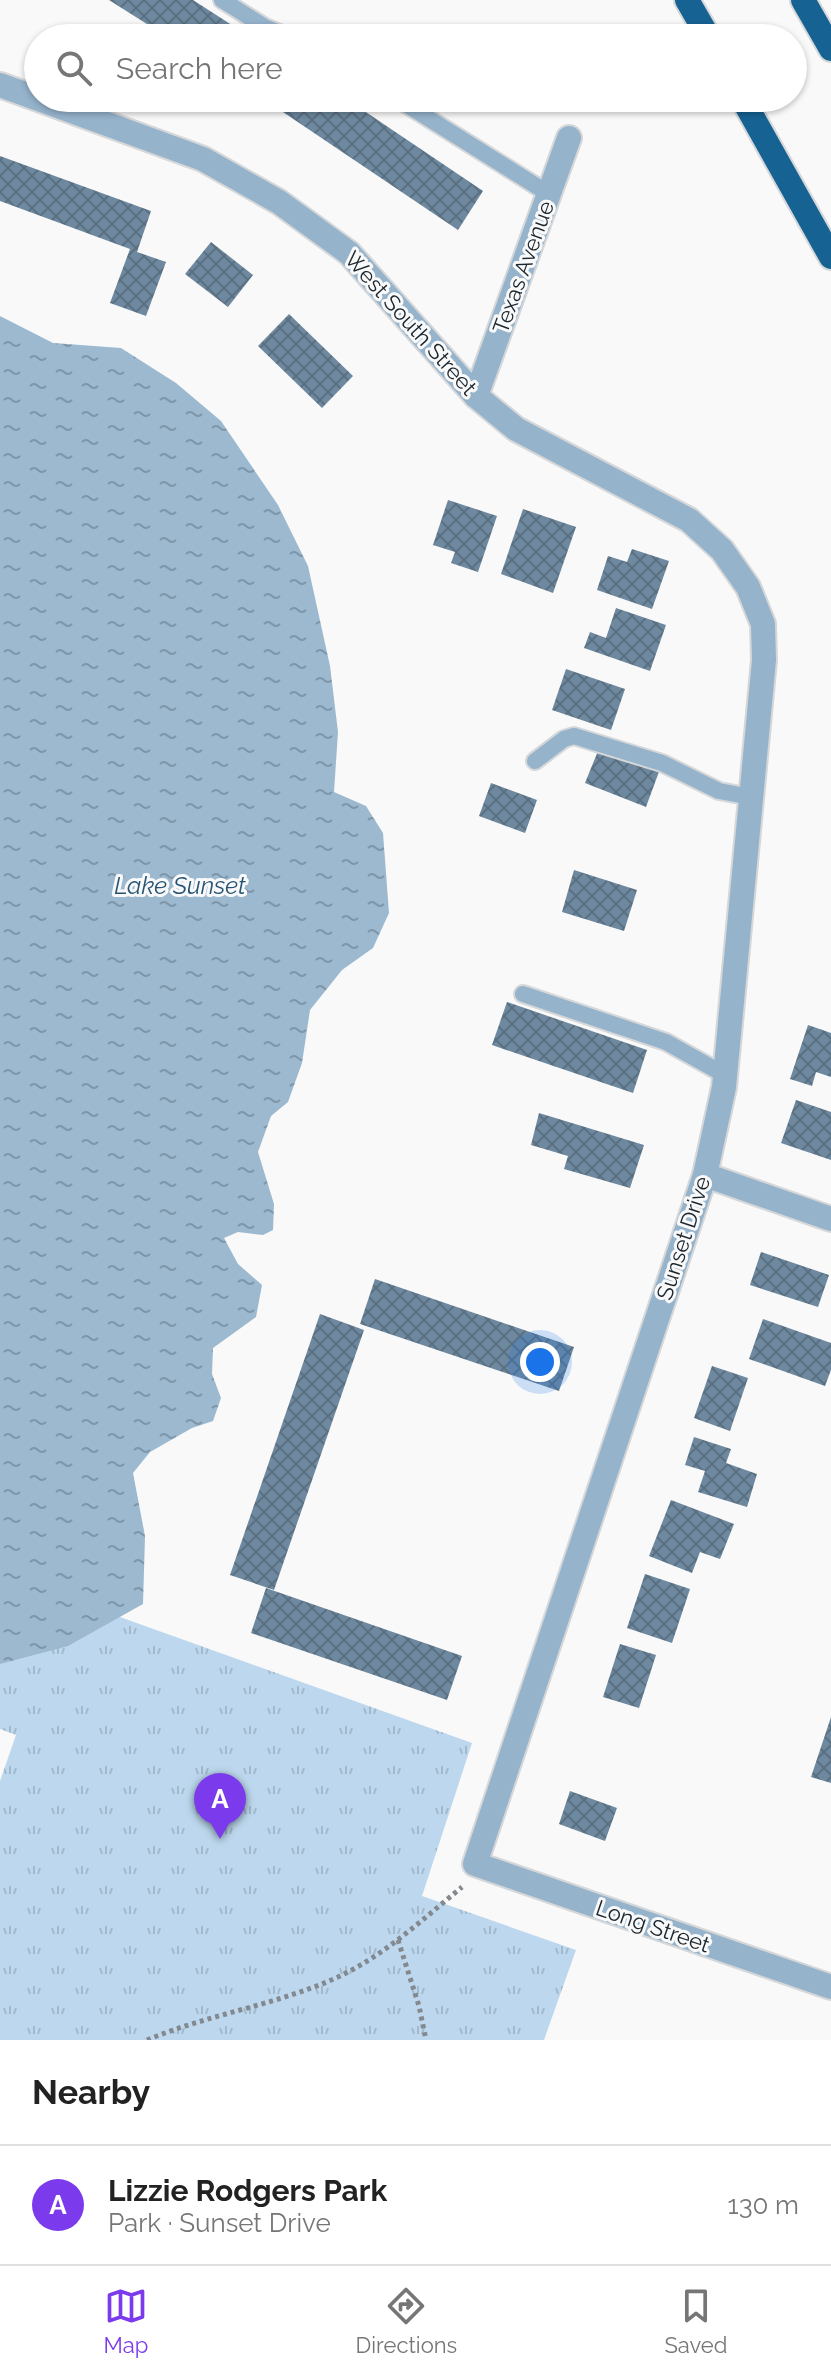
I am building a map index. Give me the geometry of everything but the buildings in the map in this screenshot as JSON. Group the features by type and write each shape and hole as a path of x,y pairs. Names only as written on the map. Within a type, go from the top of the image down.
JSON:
{"highway":[{"path":"687,0 701,24"},
{"path":"803,0 831,49"},
{"path":"750,112 831,257"}],"street":[{"name":"West South Street","path":"0,85 24,94"},
{"name":"West South Street","path":"74,112 203,159 279,202 349,253 476,396 516,429 689,520 722,550 748,587"},
{"name":"Texas Avenue","path":"476,396 569,138"},
{"name":"Sunset Drive","path":"475,1864 705,1175 725,1075 764,660 763,624 748,587"},
{"path":"705,1175 831,1219"},
{"name":"Long Street","path":"475,1864 831,1987"}],"lane":[{"path":"222,0 260,24"},
{"path":"418,112 549,194"},
{"path":"535,761 564,739 574,736 662,763 719,791 751,797"},
{"path":"523,994 666,1042 725,1075"}],"path":[{"path":"147,2040 177,2028 289,1997 369,1960 464,1885 475,1864"},
{"path":"398,1940 419,2006 426,2040"}],"green space":[{"path":"0,1574 472,1743 422,1896 576,1950 544,2040 0,2040 0,1781 16,1735 0,1729"}],"water":[{"name":"Lake Sunset","path":"0,316 53,343 121,348 176,383 221,421 278,505 308,566 330,666 338,732 334,792 366,806 383,833 389,913 373,948 342,970 310,1010 302,1063 288,1102 271,1116 258,1152 274,1204 273,1230 263,1235 238,1232 224,1238 238,1264 262,1285 256,1317 213,1348 212,1374 221,1398 213,1421 192,1428 150,1452 133,1473 145,1536 143,1604 68,1646 0,1664"}],"place":[{"name":"Lizzie Rodgers Park","path":"220,1839"}]}
